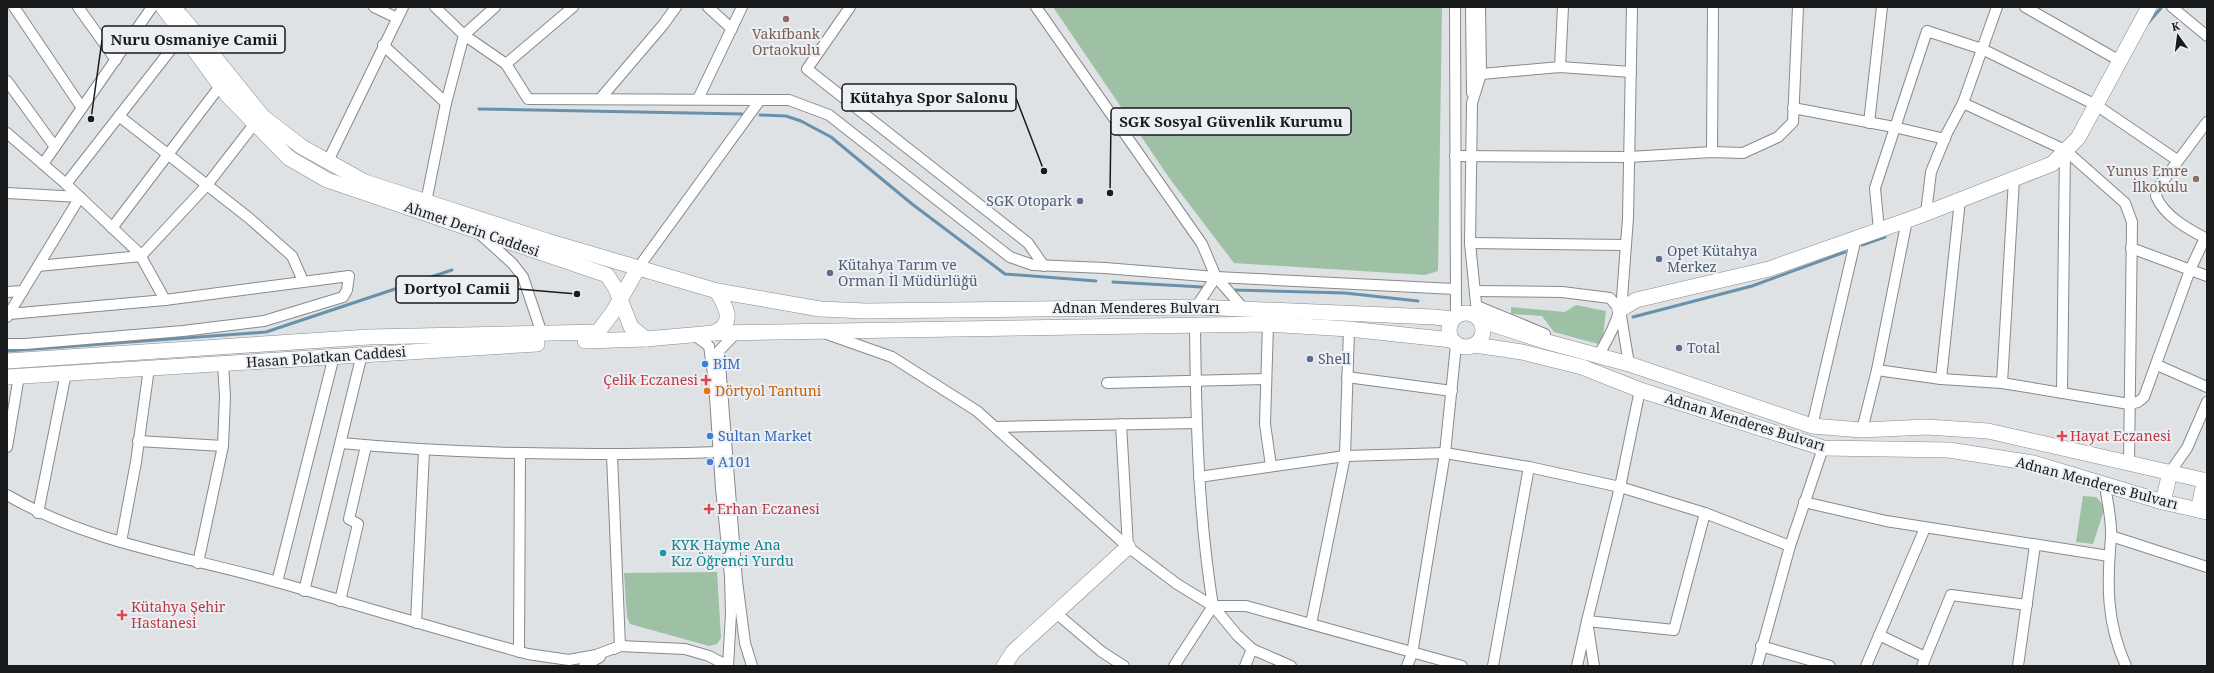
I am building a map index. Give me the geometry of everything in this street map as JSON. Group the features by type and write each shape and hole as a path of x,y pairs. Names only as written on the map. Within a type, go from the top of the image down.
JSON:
{"main road":[{"path":"1620,310 1636,300 1769,269 1926,213 2052,164 2078,138 2149,7"},
{"name":"Ahmet Derin Caddesi","path":"173,8 183,34 220,86 289,158 327,180 607,275 632,327 646,339"},
{"name":"Ahmet Derin Caddesi","path":"173,8 263,117 302,147 365,182 638,268 717,291 820,309"},
{"path":"620,300 638,268"},
{"path":"714,333 723,329 728,319 726,308 717,291"},
{"name":"Hasan Polatkan Caddesi","path":"7,361 369,337 598,332 620,300"},
{"name":"Adnan Menderes Bulvarı","path":"820,309 866,311 1196,307 1454,317"},
{"path":"1465,312 1478,314 1483,331 1479,341 1474,345 1466,347 1454,342 1448,330 1454,317 1465,312"},
{"name":"Adnan Menderes Bulvarı","path":"1478,314 1598,356 1629,364 1812,426 1862,430 1927,427 1988,431 2129,464 2206,478"},
{"name":"Adnan Menderes Bulvarı","path":"820,332 1268,324 1349,329 1454,342"},
{"path":"646,339 714,333 820,332"},
{"name":"Hasan Polatkan Caddesi","path":"13,376 362,354 646,339"},
{"name":"Adnan Menderes Bulvarı","path":"1474,345 1522,352 1582,367 1640,390 1823,448 1949,450 2033,463 2163,502 2202,511"},
{"path":"2163,502 2170,472"},
{"path":"2202,511 2206,478"},
{"path":"1004,666 1013,652 1128,547"}],"street":[{"path":"14,7 82,108"},
{"path":"78,7 116,60"},
{"path":"43,164 152,7"},
{"path":"374,7 397,18"},
{"path":"328,162 403,7"},
{"path":"435,7 464,35 506,64 528,99 789,100 829,115 1010,257 1033,265 1105,268 1216,277 1455,289"},
{"path":"426,202 446,103 464,35 495,7"},
{"path":"506,64 573,7"},
{"path":"600,99 663,25 676,7"},
{"path":"708,7 732,29"},
{"path":"698,99 742,7"},
{"path":"850,7 807,69 1028,244 1044,266"},
{"path":"1036,7 1202,244 1216,277 1244,309"},
{"path":"1454,317 1455,7"},
{"path":"1471,7 1472,103 1470,243 1478,314"},
{"path":"1472,103 1481,74 1480,7"},
{"path":"1560,67 1563,7"},
{"path":"1629,364 1620,310 1626,245 1632,7"},
{"path":"1712,152 1713,7"},
{"path":"1455,156 1629,157 1712,152 1743,153 1778,137 1793,122 1798,7"},
{"path":"1869,123 1882,7"},
{"path":"1926,213 1931,172 1944,140 1963,103 1997,7"},
{"path":"2025,7 2120,61"},
{"path":"2172,7 2207,36"},
{"path":"1879,230 1875,188 1927,31 1982,49 2096,105 2177,160"},
{"path":"66,184 183,34"},
{"path":"384,45 446,103"},
{"path":"1481,74 1560,67 1631,72"},
{"path":"7,81 55,147"},
{"path":"112,228 220,86"},
{"path":"638,268 760,100"},
{"path":"1963,103 2065,150 2125,203 2132,222 2129,464"},
{"path":"1793,108 1894,127 1944,140"},
{"path":"118,116 207,185 292,256 303,281"},
{"path":"1877,370 1941,379 2002,382 2129,404 2138,402 2144,396 2157,365 2190,270 2206,238 2188,229 2166,211 2156,196 2157,189 2177,160 2207,122"},
{"path":"38,266 141,256 207,185 255,123"},
{"path":"7,133 66,184 141,256 165,300"},
{"path":"2062,393 2065,150"},
{"path":"2002,382 2014,179"},
{"path":"7,193 80,197"},
{"path":"8,316 80,197"},
{"path":"1941,379 1960,200"},
{"path":"1862,430 1877,370 1907,220"},
{"path":"475,230 512,263 523,277 542,334"},
{"path":"1812,426 1856,238"},
{"path":"1470,243 1626,245"},
{"path":"2131,248 2207,276"},
{"path":"7,344 25,344 183,331 264,321 343,297 347,290 350,276 165,300 8,316"},
{"path":"1196,307 1216,277"},
{"path":"7,292 23,291"},
{"path":"1475,291 1562,292 1610,298 1620,310"},
{"path":"1598,356 1611,334 1620,310"},
{"path":"1268,324 1265,424 1271,466"},
{"path":"1174,666 1213,606 1204,548 1199,476 1196,423 1195,326"},
{"path":"1311,624 1345,456 1349,329"},
{"path":"820,332 892,357 977,411 1128,547 1177,584 1213,606 1237,636 1252,649 1291,666"},
{"path":"736,333 719,351 737,581 745,643 752,666"},
{"path":"7,495 38,513 121,542 198,563 277,582 519,652 569,660 596,655 620,646 685,648 708,661 728,666 731,614 730,576 718,452 714,381 709,346 694,335"},
{"path":"1407,666 1412,654 1445,453 1452,391 1454,342"},
{"path":"304,591 362,354"},
{"path":"277,582 334,356"},
{"path":"198,563 223,446 225,397 223,363"},
{"path":"2157,365 2207,387"},
{"path":"121,542 136,462 149,368"},
{"path":"38,513 66,373"},
{"path":"7,447 13,376"},
{"path":"1347,377 1452,391"},
{"path":"1107,384 1266,379"},
{"path":"1576,666 1620,487 1640,390"},
{"path":"2170,472 2187,448 2207,402"},
{"path":"996,427 1196,423"},
{"path":"1121,424 1128,547"},
{"path":"138,441 223,446"},
{"path":"341,444 424,451 468,450 520,454 612,455 718,452"},
{"path":"340,600 358,524 349,519 366,446"},
{"path":"1757,666 1761,646 1790,546 1823,448"},
{"path":"416,623 424,451"},
{"path":"1199,476 1345,456 1445,453 1529,467 1620,487 1705,513 1790,546"},
{"path":"519,652 520,454"},
{"path":"612,455 620,646"},
{"path":"1493,666 1529,467"},
{"path":"2105,484 2111,536 2108,606 2120,653 2126,666"},
{"path":"1804,502 1886,521 2109,556"},
{"path":"1587,621 1674,630 1705,513"},
{"path":"1866,666 1926,528"},
{"path":"2111,536 2207,567"},
{"path":"2018,666 2035,545"},
{"path":"1880,635 1924,662 1951,595 2027,605"},
{"path":"1213,606 1246,606 1412,654 1462,666"},
{"path":"1056,613 1102,652 1124,666"},
{"path":"1587,621 1594,666"},
{"path":"728,647 745,643"},
{"path":"584,666 594,663 620,646"},
{"path":"1761,646 1830,666"},
{"path":"1245,666 1252,649"}],"green space":[{"path":"1053,7 1442,7 1438,271 1425,275 1234,263 1170,179"},
{"path":"1576,305 1606,311 1602,345 1554,332 1542,316 1511,314 1511,307 1565,312"},
{"path":"2083,496 2096,497 2105,507 2093,544 2076,542"},
{"path":"717,572 721,638 717,644 709,646 630,624 627,617 624,573"}],"waterway":[{"path":"2148,23 2161,8"},
{"path":"479,109 742,114"},
{"path":"760,115 786,116 801,121 831,137 912,204 1005,274 1096,281"},
{"path":"1862,245 1885,237"},
{"path":"1633,317 1752,286 1845,252"},
{"path":"7,351 266,332 452,270"},
{"path":"1113,282 1202,287"},
{"path":"1233,290 1345,293 1418,301"}],"place":[{"name":"Vakıfbank Ortaokulu","path":"786,19"},
{"name":"Nuru Osmaniye Camii","path":"91,119"},
{"name":"Kütahya Spor Salonu","path":"1044,171"},
{"name":"Yunus Emre İlkokulu","path":"2196,179"},
{"name":"SGK Sosyal Güvenlik Kurumu","path":"1110,193"},
{"name":"SGK Otopark","path":"1080,201"},
{"name":"Opet Kütahya Merkez","path":"1659,259"},
{"name":"Kütahya Tarım ve Orman İl Müdürlüğü","path":"830,273"},
{"name":"Dortyol Camii","path":"577,294"},
{"name":"Total","path":"1679,348"},
{"name":"Shell","path":"1310,359"},
{"name":"BİM","path":"705,364"},
{"name":"Çelik Eczanesi","path":"706,380"},
{"name":"Dörtyol Tantuni","path":"707,391"},
{"name":"Sultan Market","path":"710,436"},
{"name":"Hayat Eczanesi","path":"2062,436"},
{"name":"A101","path":"710,462"},
{"name":"Erhan Eczanesi","path":"709,509"},
{"name":"KYK Hayme Ana Kız Öğrenci Yurdu","path":"663,553"},
{"name":"Kütahya Şehir Hastanesi","path":"122,615"}]}
